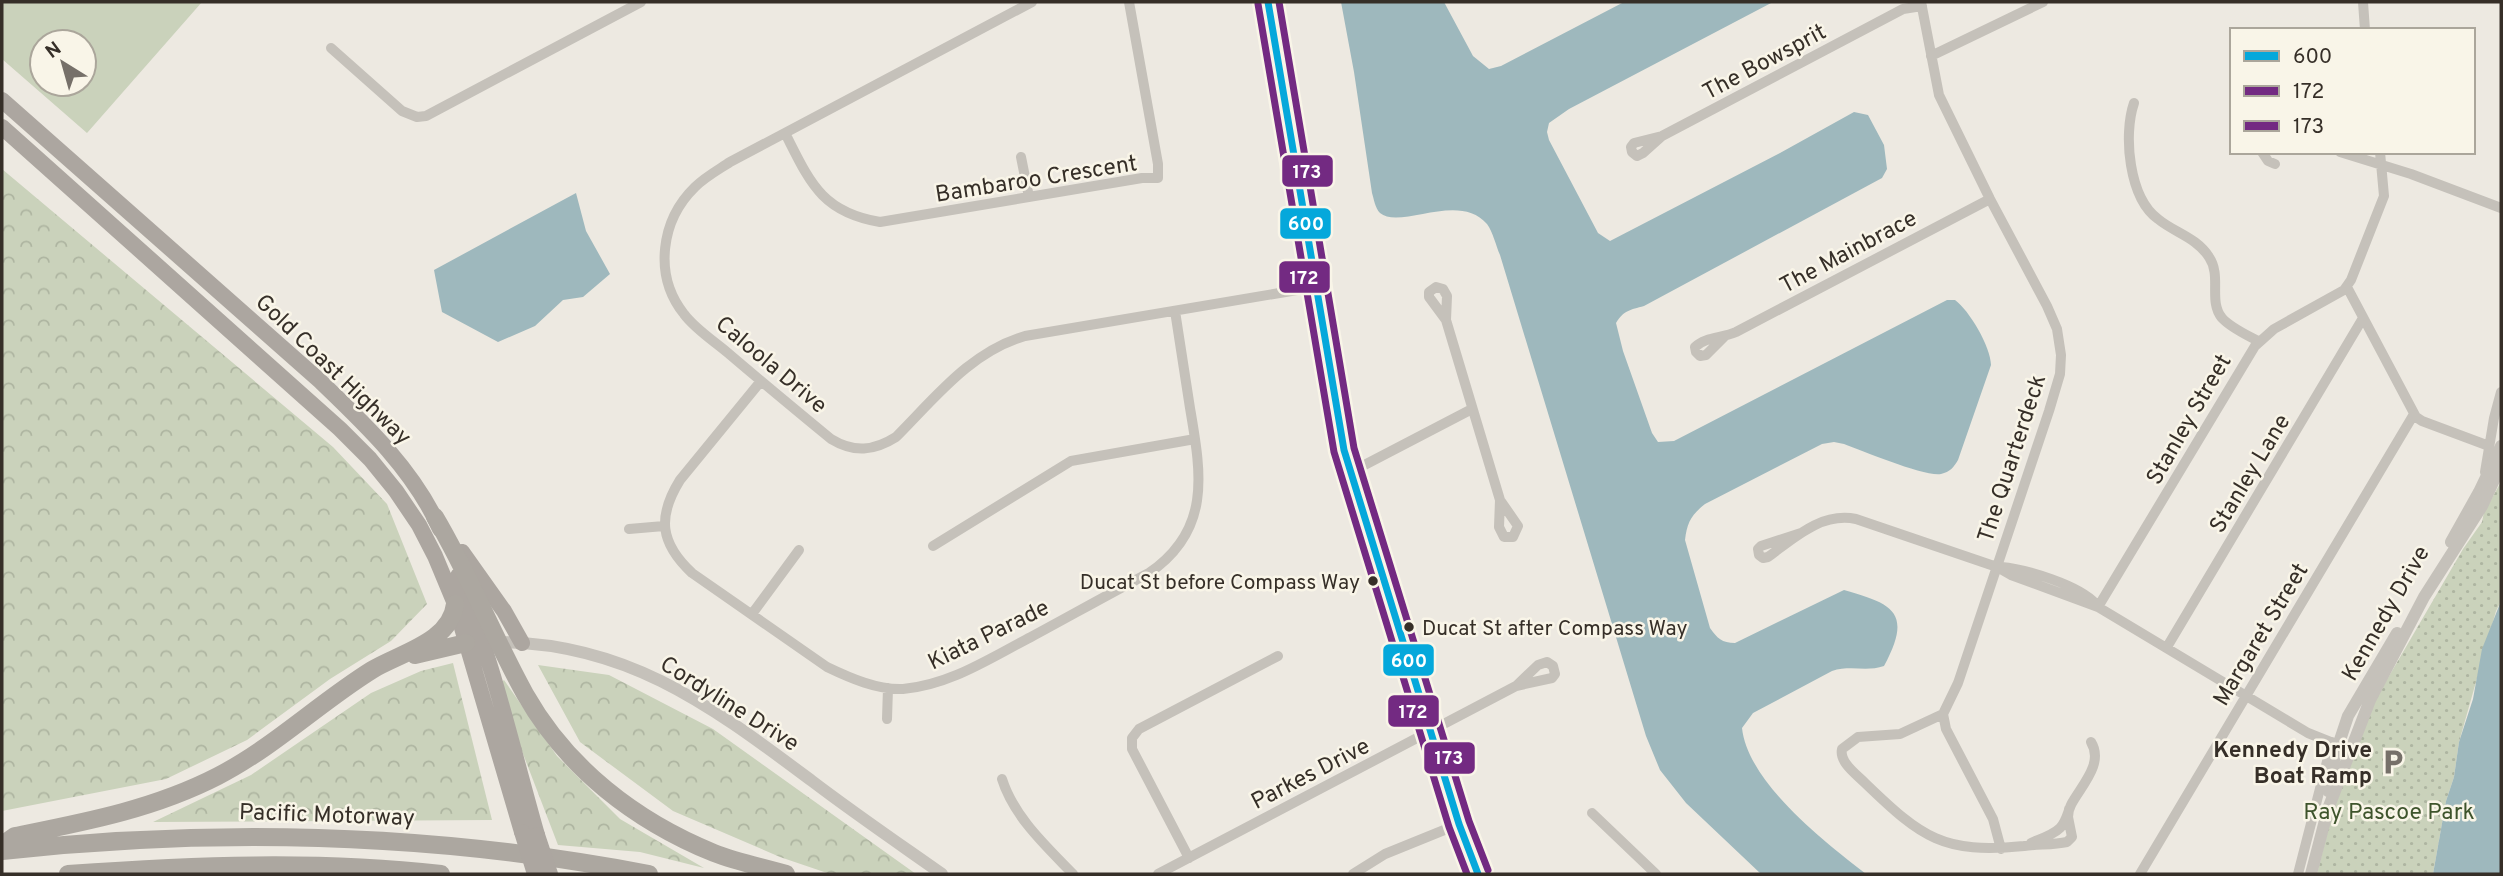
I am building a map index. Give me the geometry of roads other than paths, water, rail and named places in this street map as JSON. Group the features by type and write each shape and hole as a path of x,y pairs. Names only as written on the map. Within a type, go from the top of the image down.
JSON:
{"highway":[{"name":"Gold Coast Highway","path":"2,100 352,412 403,468 435,517 505,611 522,643"},
{"name":"Gold Coast Highway","path":"2,127 370,459 396,491 419,525 455,604 483,642 530,833 535,874"},
{"path":"435,517 463,568 483,642 568,754 622,804 665,831 715,853 786,874"},
{"path":"2,845 15,836 139,808 218,776 271,743 375,668 430,640 448,627 454,615 455,604"},
{"path":"375,668 425,652 483,642"},
{"name":"Gold Coast Highway","path":"530,833 550,874"},
{"name":"Pacific Motorway","path":"2,851 156,838 329,838 422,842 580,861 649,874"},
{"path":"68,874 330,867 441,874"}],"street":[{"path":"331,48 402,111 417,117 426,116 641,2"},
{"name":"Caloola Drive","path":"1032,2 730,162 695,187 677,209 665,245 665,271 673,295 684,314 831,439 845,447 864,450 885,444 896,437 976,358 1006,341 1315,287"},
{"name":"Bambaroo Crescent","path":"785,133 814,188 832,205 856,217 880,222 1142,178 1158,178 1158,164 1129,2"},
{"path":"1268,2 1341,432 1459,824 1478,874"},
{"path":"1931,56 2043,2"},
{"path":"2363,2 2365,28"},
{"name":"The Quarterdeck","path":"1921,4 1939,95 2047,306 2057,329 2061,355 2055,395 1958,683 1944,714"},
{"name":"The Bowsprit","path":"1662,136 1903,9 1921,4"},
{"path":"2134,103 2129,134 2132,167 2145,205 2158,219 2192,239 2207,253 2216,271 2216,302 2219,314 2226,322 2258,341"},
{"path":"2264,154 2275,164"},
{"path":"2346,154 2411,174 2501,208"},
{"path":"2380,154 2384,189 2382,202 2361,261 2347,287 2414,414 2422,421 2495,446 2501,392"},
{"path":"1021,157 1029,197"},
{"name":"The Mainbrace","path":"1724,337 1990,199"},
{"name":"Stanley Street","path":"2098,607 2258,341 2347,287"},
{"name":"Kiata Parade","path":"664,526 669,544 684,566 827,667 850,678 888,688 903,689 951,678 1160,565 1184,538 1197,505 1200,472 1175,312"},
{"name":"Stanley Lane","path":"2167,647 2363,318"},
{"path":"1446,320 1500,500"},
{"path":"629,529 664,526 667,504 680,480 761,381"},
{"path":"1351,472 1472,408"},
{"name":"Margaret Street","path":"2140,874 2414,414"},
{"path":"933,547 1071,461 1195,439"},
{"name":"Kennedy Drive","path":"2328,809 2335,743 2348,716 2474,501 2495,446"},
{"name":"Kennedy Drive","path":"2311,874 2328,809 2379,684 2424,597 2482,506 2501,465"},
{"path":"1801,533 1830,518 1844,517 1997,567 2011,575 2098,607 2308,733 2335,743 2345,743 2360,709 2379,684"},
{"path":"752,614 799,550"},
{"name":"Cordyline Drive","path":"483,642 522,643 596,656 623,663 662,681 721,715 942,874"},
{"path":"1189,858 1132,749 1132,738 1139,729 1278,656"},
{"name":"Parkes Drive","path":"1158,874 1516,686"},
{"path":"887,719 888,688"},
{"path":"2001,849 1993,819 1951,742 1944,714 1900,734 1858,737 1842,749 1841,756 1867,785 1907,822 1938,840 1962,847 2001,849 2070,841 2072,835 2069,809"},
{"path":"2020,846 2057,830 2063,824 2094,764 2095,752 2091,743"},
{"path":"2298,874 2335,743"},
{"path":"1002,779 1008,799 1036,835 1073,874"},
{"path":"1592,813 1656,874"},
{"path":"1353,874 1385,854 1459,824"}],"water":[{"path":"1341,2 1444,2 1473,56 1489,69 1501,66 1624,2 1773,2 1569,109 1549,123 1549,140 1598,233 1610,241 1854,112 1868,115 1884,145 1887,169 1882,178 1644,306 1628,311 1616,323 1623,351 1652,433 1658,442 1674,441 1947,300 1955,300 1961,305 1983,339 1991,365 1958,460 1949,471 1941,474 1922,472 1844,444 1822,444 1705,504 1690,520 1687,529 1685,540 1710,628 1723,641 1735,643 1844,590 1875,600 1893,613 1897,622 1897,633 1884,666 1832,671 1753,713 1742,728 1747,749 1773,790 1810,828 1866,874 1761,874 1686,803 1660,770 1646,736 1493,235 1487,224 1475,215 1461,211 1446,210 1389,217 1378,211 1372,193"},
{"path":"576,193 586,231 610,274 583,297 563,300 535,326 498,342 442,312 434,270"},
{"path":"2501,601 2501,874 2433,874 2446,801 2454,777 2459,742 2473,699 2482,649"}],"place":[{"name":"Ducat St before Compass Way","path":"1373,581"},
{"name":"Ducat St after Compass Way","path":"1409,627"},
{"name":"Kennedy Drive Boat Ramp","path":"2393,762"}],"park label":[{"name":"Ray Pascoe Park","path":"2389,811"}]}
